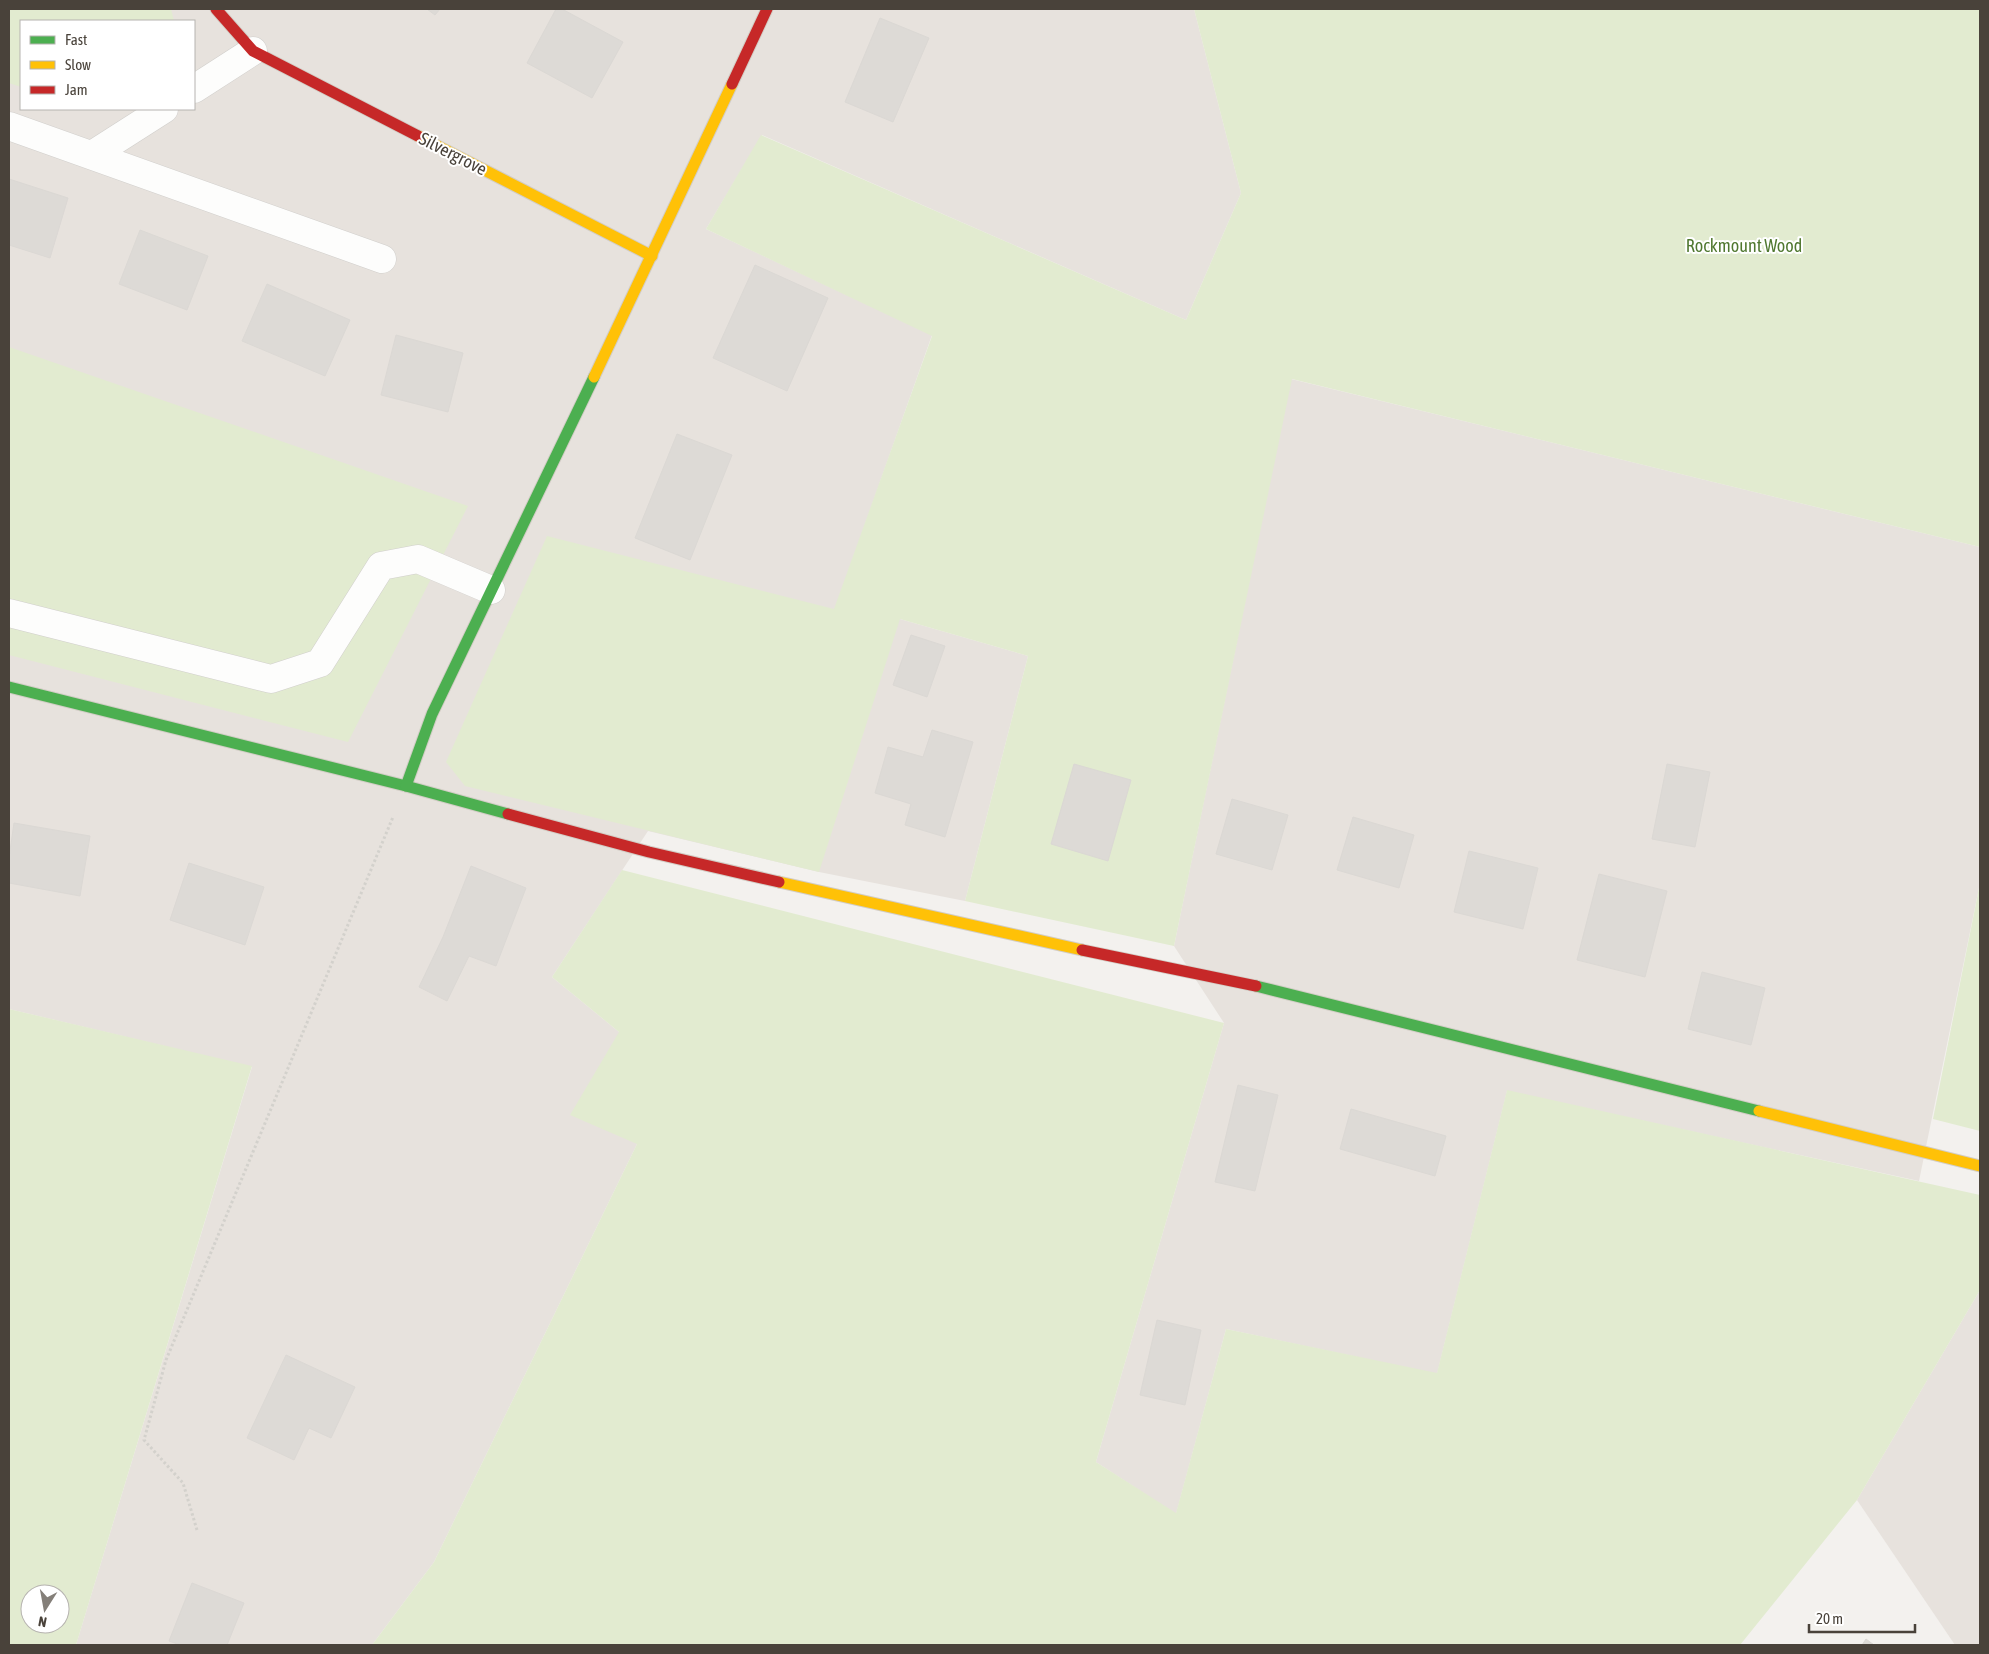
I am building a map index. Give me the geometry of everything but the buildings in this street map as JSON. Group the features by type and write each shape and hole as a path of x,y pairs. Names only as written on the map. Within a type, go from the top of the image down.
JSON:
{"street":[{"name":"Silvergrove","path":"216,9 253,51 652,256"},
{"path":"406,786 432,714 652,256 767,9"},
{"path":"195,88 253,51"},
{"path":"92,155 162,110"},
{"path":"9,126 382,258"},
{"path":"9,613 271,679 320,663 381,566 418,559 492,590"},
{"path":"9,688 406,786 649,852 967,925 1283,992 1980,1166"}],"path":[{"path":"198,1530 183,1483 144,1440 166,1360 406,786"}],"shaded area":[{"path":"9,9 1194,9 1241,193 1186,320 762,135 706,229 932,335 835,609 900,619 1028,656 965,901 819,872 648,831 552,977 619,1032 637,1144 434,1562 372,1645 76,1645 252,1067 9,1009"},
{"path":"1291,379 1980,547 1980,883 1919,1181 1507,1091 1437,1374 1226,1329 1176,1514 1096,1462 1224,1023 1174,946"},
{"path":"1980,1290 1980,1645 1955,1645 1857,1500"}],"green space":[{"path":"9,9 171,9 174,20 20,20 20,87 9,83"},
{"name":"Rockmount Wood","path":"1194,9 1980,9 1980,547 1292,379 1174,946 965,901 1028,656 900,619 819,872 465,786 446,762 547,536 834,609 932,336 706,229 761,135 1186,320 1241,193"},
{"path":"9,347 468,506 348,742 9,655"},
{"path":"622,870 1224,1023 1096,1462 1176,1513 1226,1329 1437,1373 1507,1090 1980,1195 1980,1290 1857,1500 1740,1645 372,1645 434,1562 637,1144 570,1115 619,1032 552,977"},
{"path":"1980,883 1980,1131 1933,1119"},
{"path":"9,1009 252,1066 76,1645 9,1645"}],"traffic: fast":[{"path":"406,786 432,714 594,377"},
{"path":"9,687 406,786 508,814"},
{"path":"1256,986 1759,1111"}],"traffic: slow":[{"path":"594,377 732,84"},
{"path":"418,136 652,256"},
{"path":"779,882 1082,950"},
{"path":"1759,1111 1980,1166"}],"traffic: jam":[{"path":"216,9 253,51 418,136"},
{"path":"732,84 767,9"},
{"path":"508,814 649,852 779,882"},
{"path":"1082,950 1256,986"}]}
